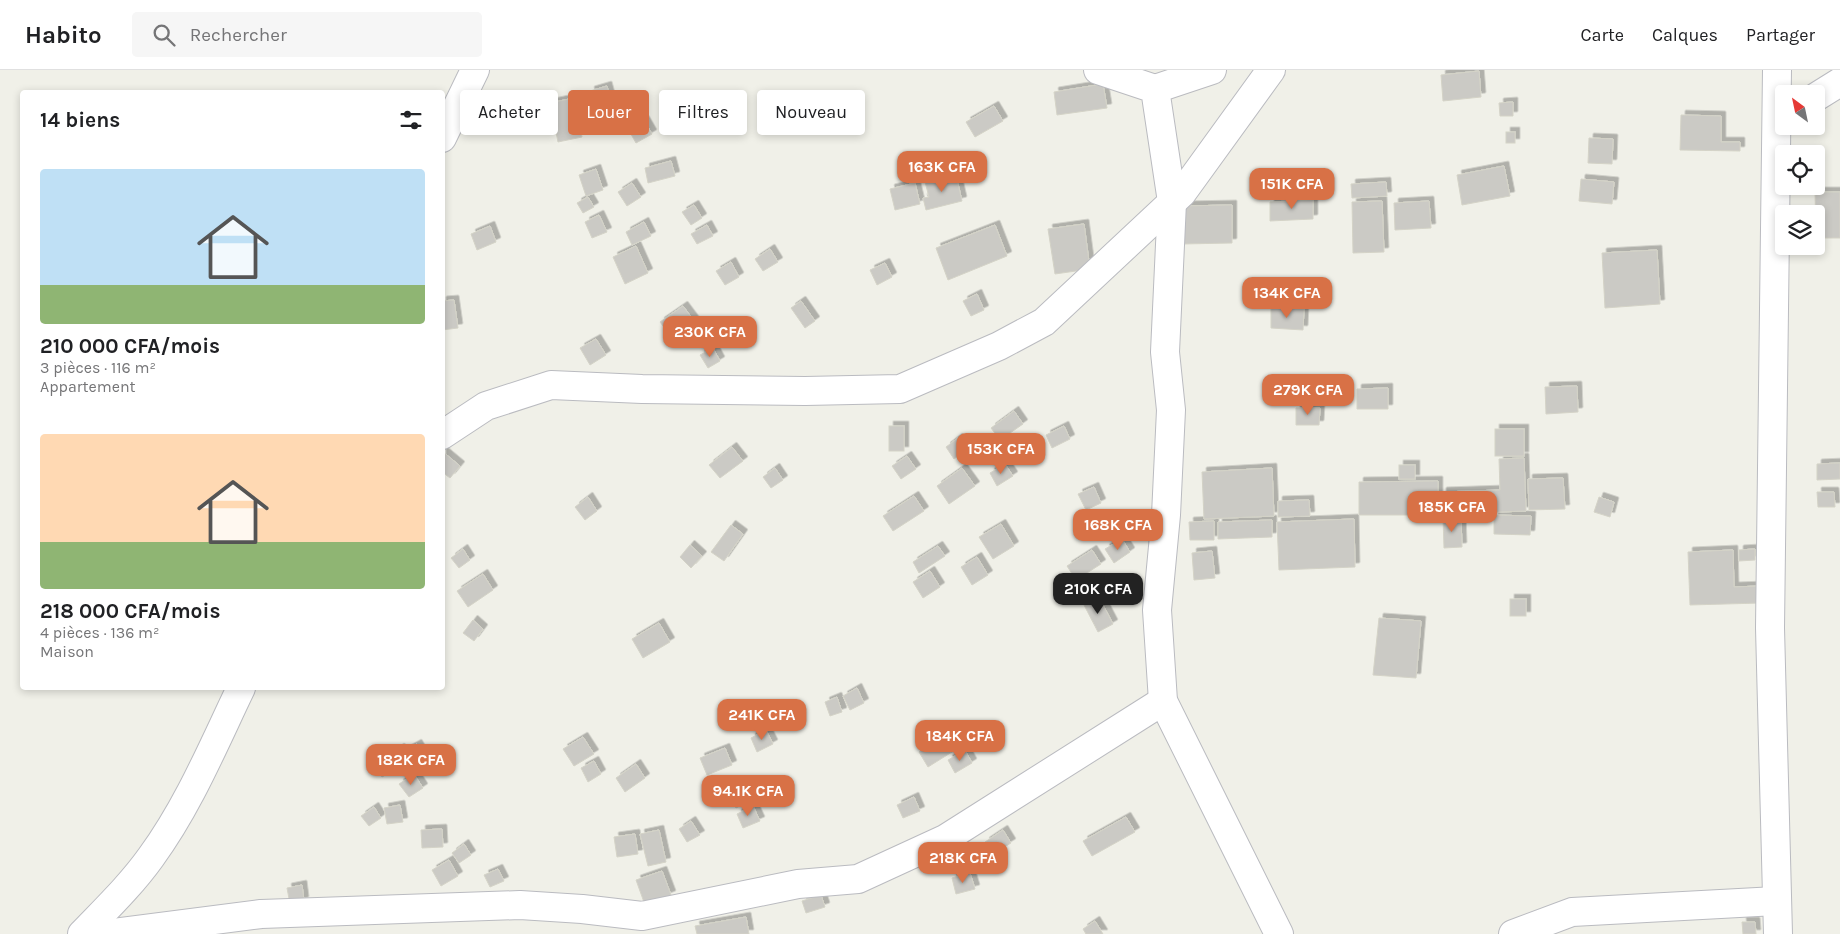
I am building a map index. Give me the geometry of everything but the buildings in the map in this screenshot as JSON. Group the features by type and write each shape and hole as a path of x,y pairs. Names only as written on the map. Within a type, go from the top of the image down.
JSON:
{"street":[{"path":"445,132 475,70"},
{"path":"1098,70 1155,89 1212,70"},
{"path":"445,433 486,406 551,385 642,389 795,391 900,389 999,346 1044,322 1182,193 1271,70"},
{"path":"1777,70 1778,85"},
{"path":"1825,91 1840,82"},
{"path":"1155,89 1172,202 1165,352 1171,410 1166,515 1157,610 1163,700 1279,934"},
{"path":"1778,934 1770,628 1780,135"},
{"path":"82,934 152,857 184,805 240,690"},
{"path":"106,934 271,913 520,905 582,908 642,916 798,884 858,879 945,839 1163,700"},
{"path":"1513,934 1572,912 1776,901"}]}
